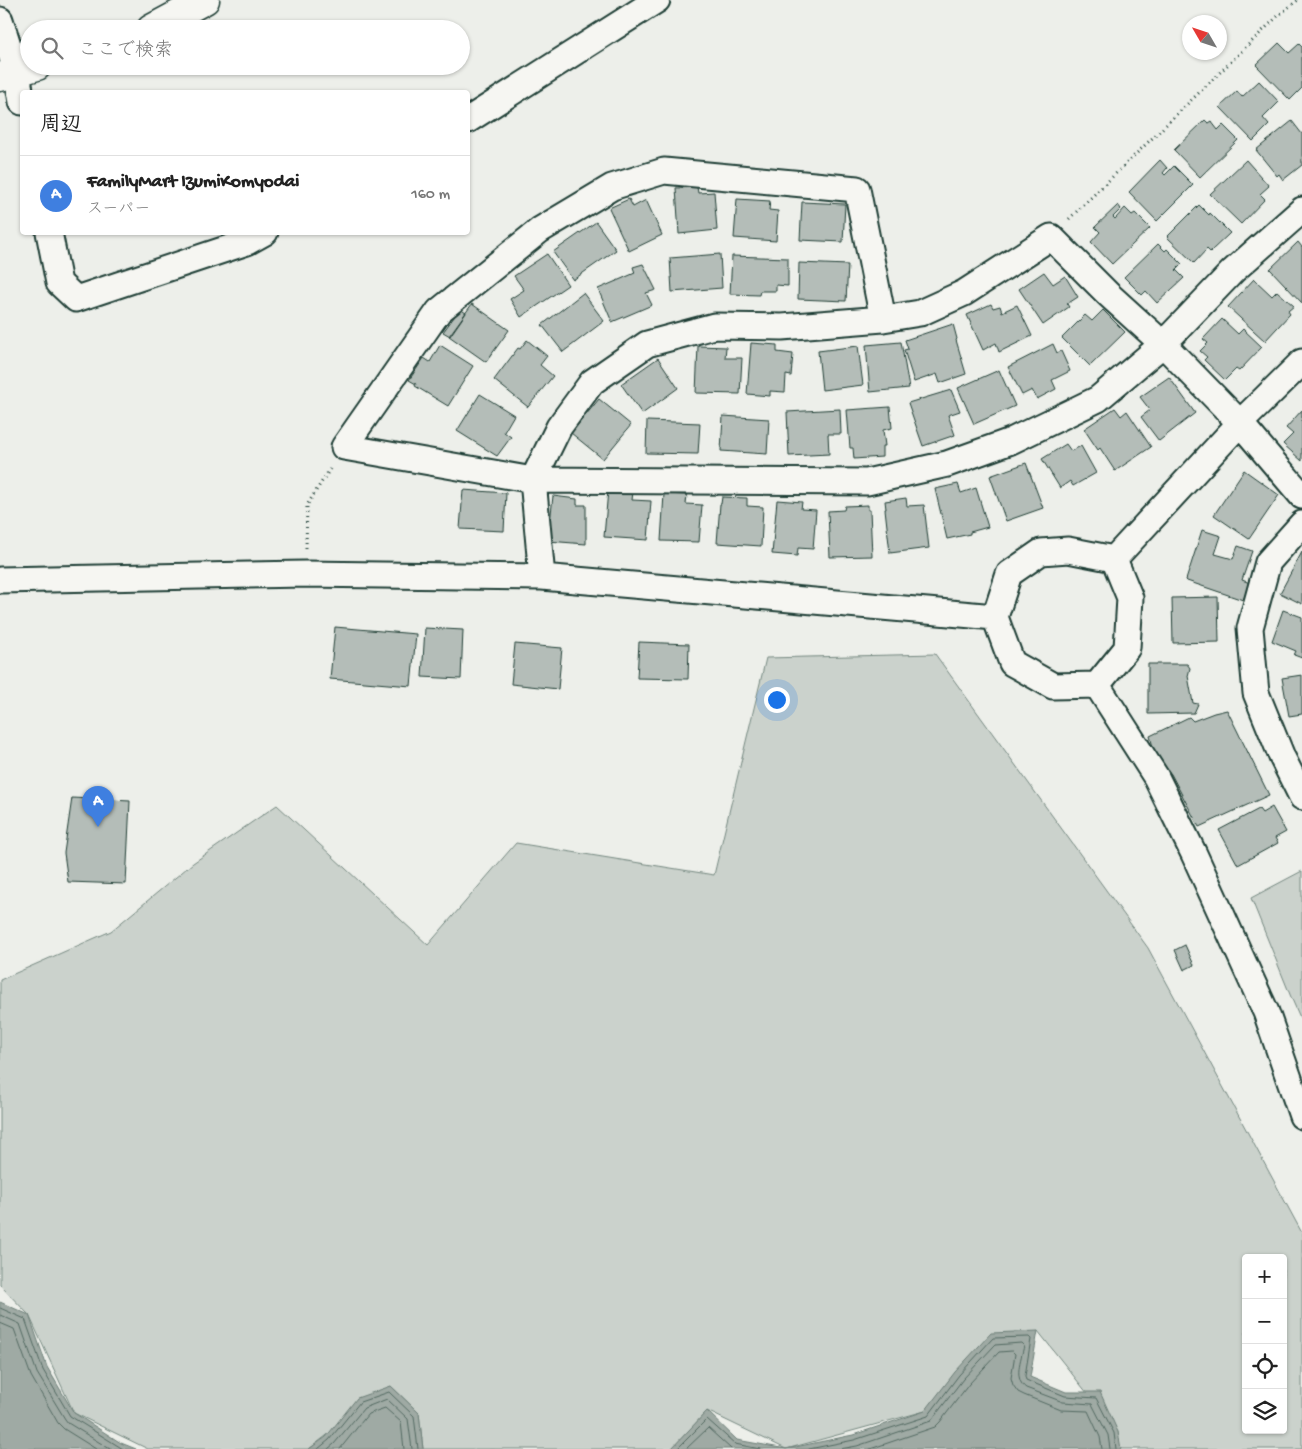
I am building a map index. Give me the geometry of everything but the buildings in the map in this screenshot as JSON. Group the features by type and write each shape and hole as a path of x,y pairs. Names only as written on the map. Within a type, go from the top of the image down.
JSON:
{"street":[{"path":"168,20 205,0"},
{"path":"470,119 658,0"},
{"path":"0,20 18,72 20,90"},
{"path":"883,319 857,189 664,171 612,187 540,230 439,311 344,447 533,480 866,482 947,464 1011,442 1098,399 1163,344 1233,271 1302,210"},
{"path":"50,235 59,283 76,299 248,242 260,235"},
{"path":"542,577 533,480 559,427 592,382 647,344 714,326 782,327 883,319 920,312 964,293 1051,237 1109,295 1163,344 1240,423 1302,496"},
{"path":"1114,559 1240,423 1302,362"},
{"path":"1302,524 1268,562 1250,628 1256,693 1282,758 1302,797"},
{"path":"1068,550 1114,559 1130,598 1127,648 1097,685 1053,686 1012,663 995,617 1009,574 1041,552 1068,550"},
{"path":"0,580 304,574 542,577 995,617"},
{"path":"1097,685 1156,777 1194,854 1266,1012 1302,1116"}],"path":[{"path":"1051,237 1279,15 1298,0"},
{"path":"304,574 307,504 344,447"}],"shaded area":[{"path":"935,654 1148,948 1302,1233 1302,1449 1120,1449 1118,1432 1038,1331 925,1411 786,1449 707,1411 672,1449 423,1449 419,1413 391,1386 309,1449 148,1449 74,1413 29,1315 0,1285 0,980 111,931 193,863 277,805 428,945 516,843 714,875 766,658"},
{"path":"1302,871 1302,1022 1251,898"}],"water":[{"path":"0,1302 29,1315 47,1367 74,1413 121,1443 136,1449 0,1449"},
{"path":"1038,1331 1030,1377 1066,1392 1100,1392 1118,1432 1121,1449 786,1449 853,1435 925,1411 955,1372 991,1333"},
{"path":"391,1386 419,1413 423,1449 309,1449 326,1437 357,1398"},
{"path":"707,1411 737,1440 786,1449 671,1449"}],"place":[{"name":"FamilyMart IzumiKomyodai","path":"98,827"}]}
